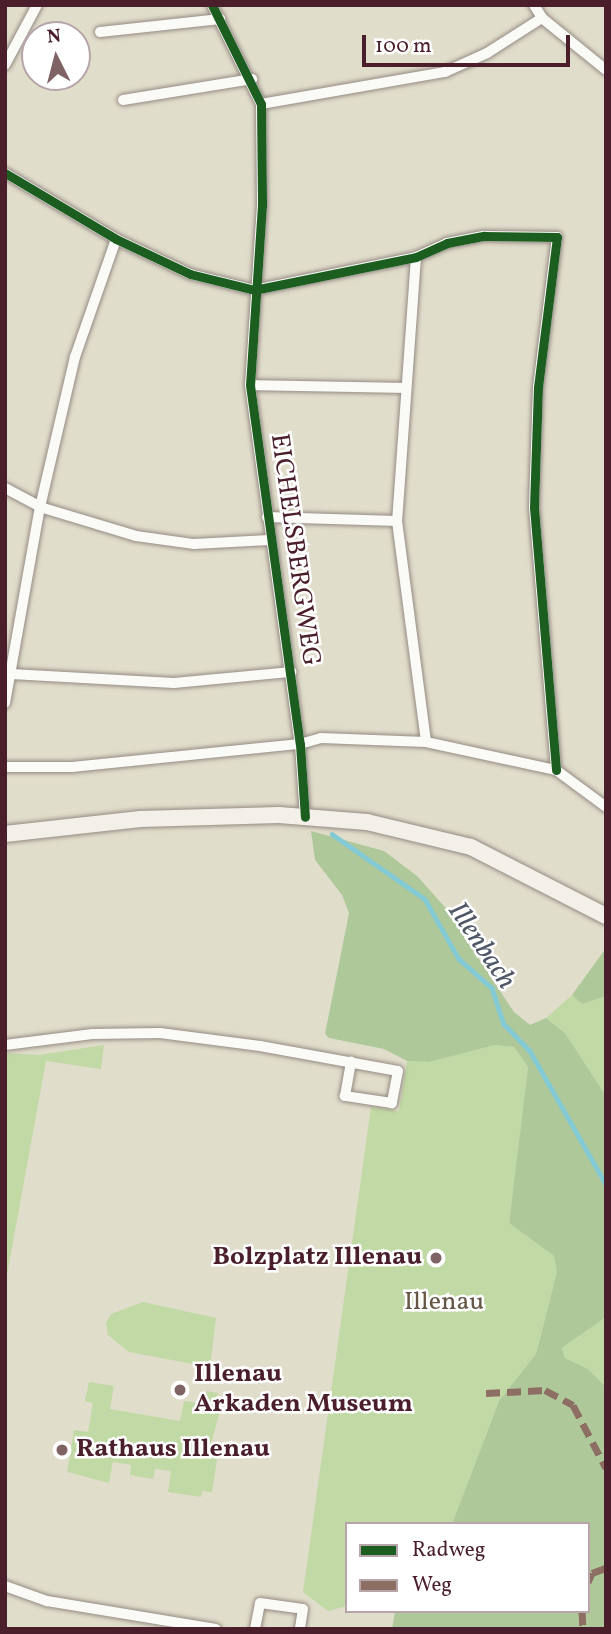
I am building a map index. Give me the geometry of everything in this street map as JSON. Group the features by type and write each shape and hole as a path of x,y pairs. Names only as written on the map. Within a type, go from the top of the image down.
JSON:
{"main road":[{"path":"5,834 139,819 305,817 410,830 471,848 606,916"}],"street":[{"path":"5,65 37,5"},
{"name":"EICHELSBERGWEG","path":"212,5 252,79 261,104 261,205 250,385 269,540 291,672 305,817"},
{"path":"534,5 542,18 606,70"},
{"path":"261,104 445,72 487,53 542,18"},
{"path":"100,32 220,19"},
{"path":"123,100 252,79"},
{"path":"5,173 116,239 190,274 254,290 416,257 447,243 484,236 557,237 538,387 534,507 556,770"},
{"path":"5,700 40,507 75,357 116,239"},
{"path":"416,257 403,388 397,521 426,742"},
{"path":"250,385 403,388"},
{"path":"5,488 40,507 136,537 194,544 269,540"},
{"path":"267,517 397,521"},
{"path":"11,674 174,683 291,672"},
{"path":"5,767 72,768 300,744 321,738 426,742 556,770 606,807"},
{"path":"5,1045 92,1034 160,1033 351,1062 398,1071 392,1103 345,1096 351,1062"},
{"path":"5,1586 47,1601 216,1629"},
{"path":"255,1629 260,1603 303,1609 299,1629"}],"green space":[{"path":"311,831 384,851 417,876 444,906 514,1012 530,1025 546,1018 565,1033 606,1096 606,1317 562,1348 565,1358 588,1369 606,1387 606,1629 392,1629 395,1613 590,1613 590,1522 453,1522 499,1401 536,1354 557,1272 554,1256 509,1223 528,1067 514,1047 495,1045 429,1062 407,1061 384,1049 329,1038 325,1034 349,913 342,895 315,860"},
{"path":"606,948 606,996 582,1004 572,995"},
{"path":"572,995 582,1004 606,996 606,1096 565,1033 546,1018"},
{"path":"104,1045 101,1069 46,1061 5,1286 5,1053 38,1055"},
{"name":"Illenau","path":"495,1045 514,1047 528,1067 509,1223 554,1256 557,1272 536,1354 499,1401 453,1522 345,1522 345,1607 328,1611 303,1592 371,1107 399,1111 407,1061 429,1062"},
{"path":"143,1302 216,1318 211,1360 204,1366 129,1352 108,1335 106,1323 111,1314"},
{"path":"606,1317 606,1387 588,1369 565,1358 562,1348"},
{"path":"89,1382 114,1386 110,1409 180,1421 184,1401 203,1404 206,1391 218,1393 217,1402 222,1404 209,1451 218,1453 212,1492 202,1491 201,1497 168,1492 171,1471 155,1469 153,1479 130,1475 131,1465 113,1462 109,1483 67,1472 74,1430 88,1432 93,1403 85,1401"}],"waterway":[{"name":"Illenbach","path":"332,834 425,899 459,959 492,988 504,1024 530,1051 606,1184"}],"marked path":[{"path":"486,1393 545,1390 573,1405 606,1468"},
{"path":"590,1578 592,1573 606,1568"},
{"path":"582,1613 583,1629"}],"cycle path":[{"path":"212,5 261,104 262,205 250,385 300,744 305,817"},
{"path":"5,173 116,239 190,274 254,290 416,257 447,243 484,236 557,237 538,387 534,507 556,770"}],"place":[{"name":"Bolzplatz Illenau","path":"436,1258"},
{"name":"Illenau Arkaden Museum","path":"180,1390"},
{"name":"Rathaus Illenau","path":"62,1450"}]}
